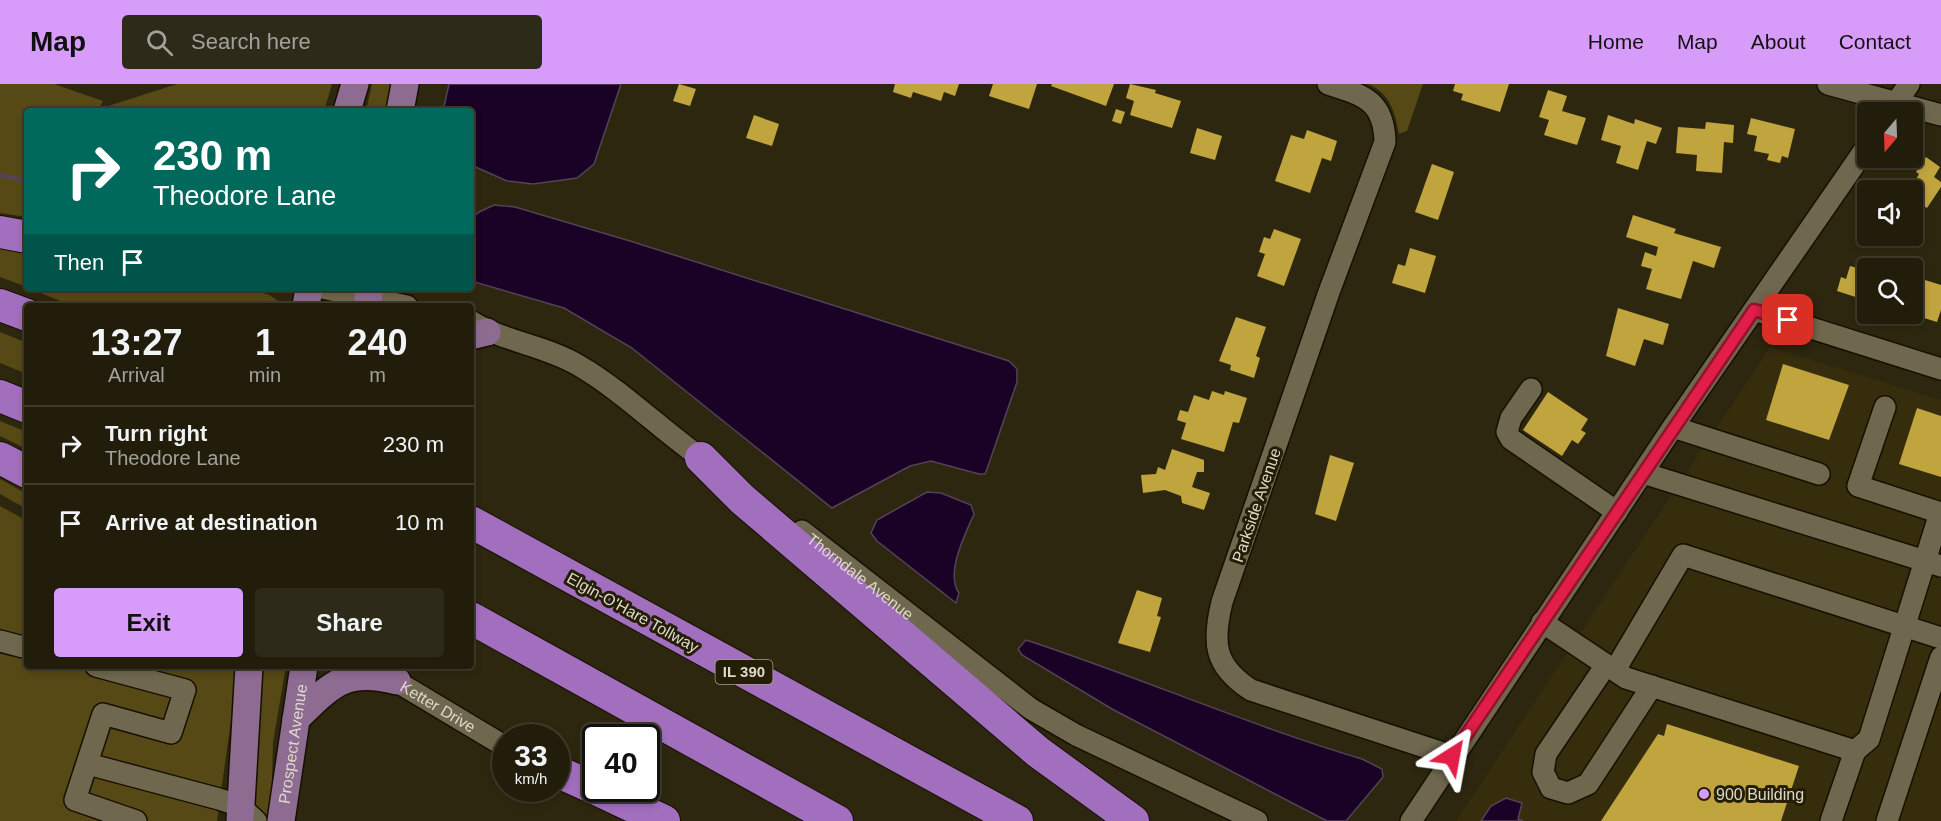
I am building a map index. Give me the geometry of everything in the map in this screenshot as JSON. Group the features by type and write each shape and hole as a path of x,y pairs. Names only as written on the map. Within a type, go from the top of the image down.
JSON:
{"highway":[{"path":"0,232 24,236"},
{"path":"0,305 24,314"},
{"path":"0,396 24,406"},
{"path":"0,458 24,470"},
{"path":"701,458 742,500 1038,753 1133,821"},
{"name":"Elgin-O'Hare Tollway","path":"474,524 1017,821"},
{"path":"474,620 837,821"},
{"path":"624,802 664,821"}],"main road":[{"path":"348,108 355,84"},
{"path":"401,108 405,84"},
{"path":"245,816 249,669"},
{"name":"Prospect Avenue","path":"281,821 304,669"},
{"path":"296,719 334,684 360,675 373,675 397,681"}],"street":[{"name":"Parkside Avenue","path":"1328,84 1363,95 1380,111 1385,142 1329,292 1222,602 1216,625 1217,652 1226,669 1251,690 1452,756"},
{"path":"1828,84 1877,102"},
{"path":"1897,102 1909,84"},
{"path":"1923,112 1941,115"},
{"path":"1410,821 1673,427 1857,160"},
{"path":"337,291 394,303"},
{"path":"1754,310 1941,369"},
{"name":"Thorndale Avenue","path":"476,330 553,353 578,365 701,458 750,491 1031,709 1076,735 1257,821"},
{"path":"1531,389 1511,418 1507,432 1511,439 1617,512"},
{"path":"1834,820 1855,751 1869,739 1905,626 1933,563 1941,513 1857,486 1885,407"},
{"path":"1673,427 1819,474"},
{"path":"1643,473 1933,563"},
{"path":"1652,686 1588,784 1568,793 1551,788 1543,772 1546,754 1610,668 1683,555 1941,638"},
{"path":"1542,622 1626,678 1855,751"},
{"path":"0,641 24,647"},
{"path":"1887,821 1941,657"},
{"path":"107,669 185,690 171,733 103,714 75,800 136,821"},
{"name":"Ketter Drive","path":"376,669 492,739"},
{"path":"88,764 245,816"},
{"path":"570,785 629,821"}],"shaded area":[{"path":"0,84 54,84 103,101 100,108 24,108 24,217 0,213"},
{"path":"177,84 332,84 325,108 102,108"},
{"path":"372,84 395,84 391,108 367,108"},
{"path":"449,84 621,84 594,164 577,178 533,184 507,181 474,166 474,108 444,108"},
{"path":"1368,84 1423,84 1407,131 1399,134 1390,104 1382,93"},
{"path":"494,205 515,207 1009,361 1017,369 1017,382 985,474 931,461 910,466 832,508 632,348 564,308 474,282 474,216"},
{"path":"0,244 24,248 24,286 0,277"},
{"path":"36,291 255,291 270,295 280,303 66,303"},
{"path":"0,332 24,342 24,373 0,363"},
{"path":"1770,347 1941,400 1941,821 1456,821"},
{"path":"0,421 24,431 24,448 0,436"},
{"path":"0,479 24,492 24,507 0,494"},
{"path":"927,492 941,493 971,505 974,514 955,565 955,585 959,593 956,603 877,541 871,533 877,520"},
{"path":"0,506 24,519 24,669 236,669 217,821 0,821"},
{"path":"1026,640 1319,746 1362,759 1382,769 1383,777 1346,821 1327,821 1112,709 1022,655 1018,649"},
{"path":"262,669 285,669 273,742 271,821 266,821 252,802"},
{"path":"1506,798 1522,803 1518,819 1523,821 1481,821 1491,806"}],"building":[{"path":"679,84 696,89 690,106 673,101"},
{"path":"895,84 959,84 955,96 944,92 941,101 913,92 911,98 893,92"},
{"path":"993,84 1037,84 1029,109 989,96"},
{"path":"1052,84 1114,84 1106,106 1051,86"},
{"path":"1130,84 1156,90 1155,93 1181,101 1172,128 1130,115 1134,101 1126,98"},
{"path":"1455,84 1509,84 1500,112 1461,100 1463,94 1453,91"},
{"path":"1548,90 1567,96 1562,111 1586,118 1577,145 1544,135 1549,120 1539,117"},
{"path":"1116,109 1125,112 1121,124 1112,121"},
{"path":"754,115 779,124 772,146 746,138"},
{"path":"1608,115 1634,124 1635,119 1662,128 1656,144 1647,141 1638,170 1616,163 1621,146 1601,140"},
{"path":"1751,118 1795,129 1788,158 1782,156 1780,163 1767,160 1769,154 1754,151 1757,136 1747,134"},
{"path":"1706,122 1734,125 1733,143 1724,142 1722,173 1696,171 1697,155 1676,153 1678,127 1705,129"},
{"path":"1197,128 1222,136 1215,160 1190,153"},
{"path":"1307,130 1337,141 1331,161 1322,158 1310,193 1275,181 1291,135 1304,139"},
{"path":"1926,157 1940,167 1934,177 1941,182 1941,187 1927,208 1923,205 1923,180 1916,180 1919,174 1916,172 1919,168 1923,168"},
{"path":"1432,164 1454,172 1438,220 1415,212"},
{"path":"1633,215 1676,229 1674,233 1721,247 1714,268 1693,261 1681,299 1646,289 1652,269 1641,266 1645,252 1656,256 1658,247 1626,237"},
{"path":"1274,229 1301,239 1284,286 1257,276 1265,254 1259,252 1264,237 1270,239"},
{"path":"1410,248 1436,256 1425,293 1392,283 1398,264 1405,266"},
{"path":"1850,266 1857,268 1857,297 1837,291 1841,277 1846,279"},
{"path":"1925,280 1941,285 1941,310 1937,322 1923,318"},
{"path":"1618,308 1669,324 1663,345 1644,339 1635,366 1606,356"},
{"path":"1236,317 1266,327 1256,356 1260,358 1254,378 1230,370 1231,365 1219,361"},
{"path":"1783,364 1849,385 1829,440 1766,420"},
{"path":"1212,391 1224,395 1225,391 1247,398 1239,423 1233,422 1224,452 1181,439 1186,423 1177,420 1180,410 1188,412 1194,395 1209,400"},
{"path":"1548,392 1588,419 1581,430 1586,433 1578,444 1572,440 1562,456 1523,430"},
{"path":"1917,408 1941,416 1941,477 1899,464"},
{"path":"1172,449 1204,460 1204,472 1197,472 1192,487 1210,493 1204,510 1182,503 1181,496 1165,490 1143,493 1141,475 1156,474 1158,467 1165,470"},
{"path":"1330,455 1354,463 1336,521 1315,514"},
{"path":"1137,590 1162,598 1157,616 1161,617 1150,652 1118,643"},
{"name":"900 Building","path":"1667,724 1799,766 1781,821 1601,821 1658,734 1664,736"}],"waterway":[{"path":"0,175 24,180"}],"place":[{"name":"900 Building","path":"1704,794"}],"route":[{"path":"1452,756 1754,310 1788,320"}]}
